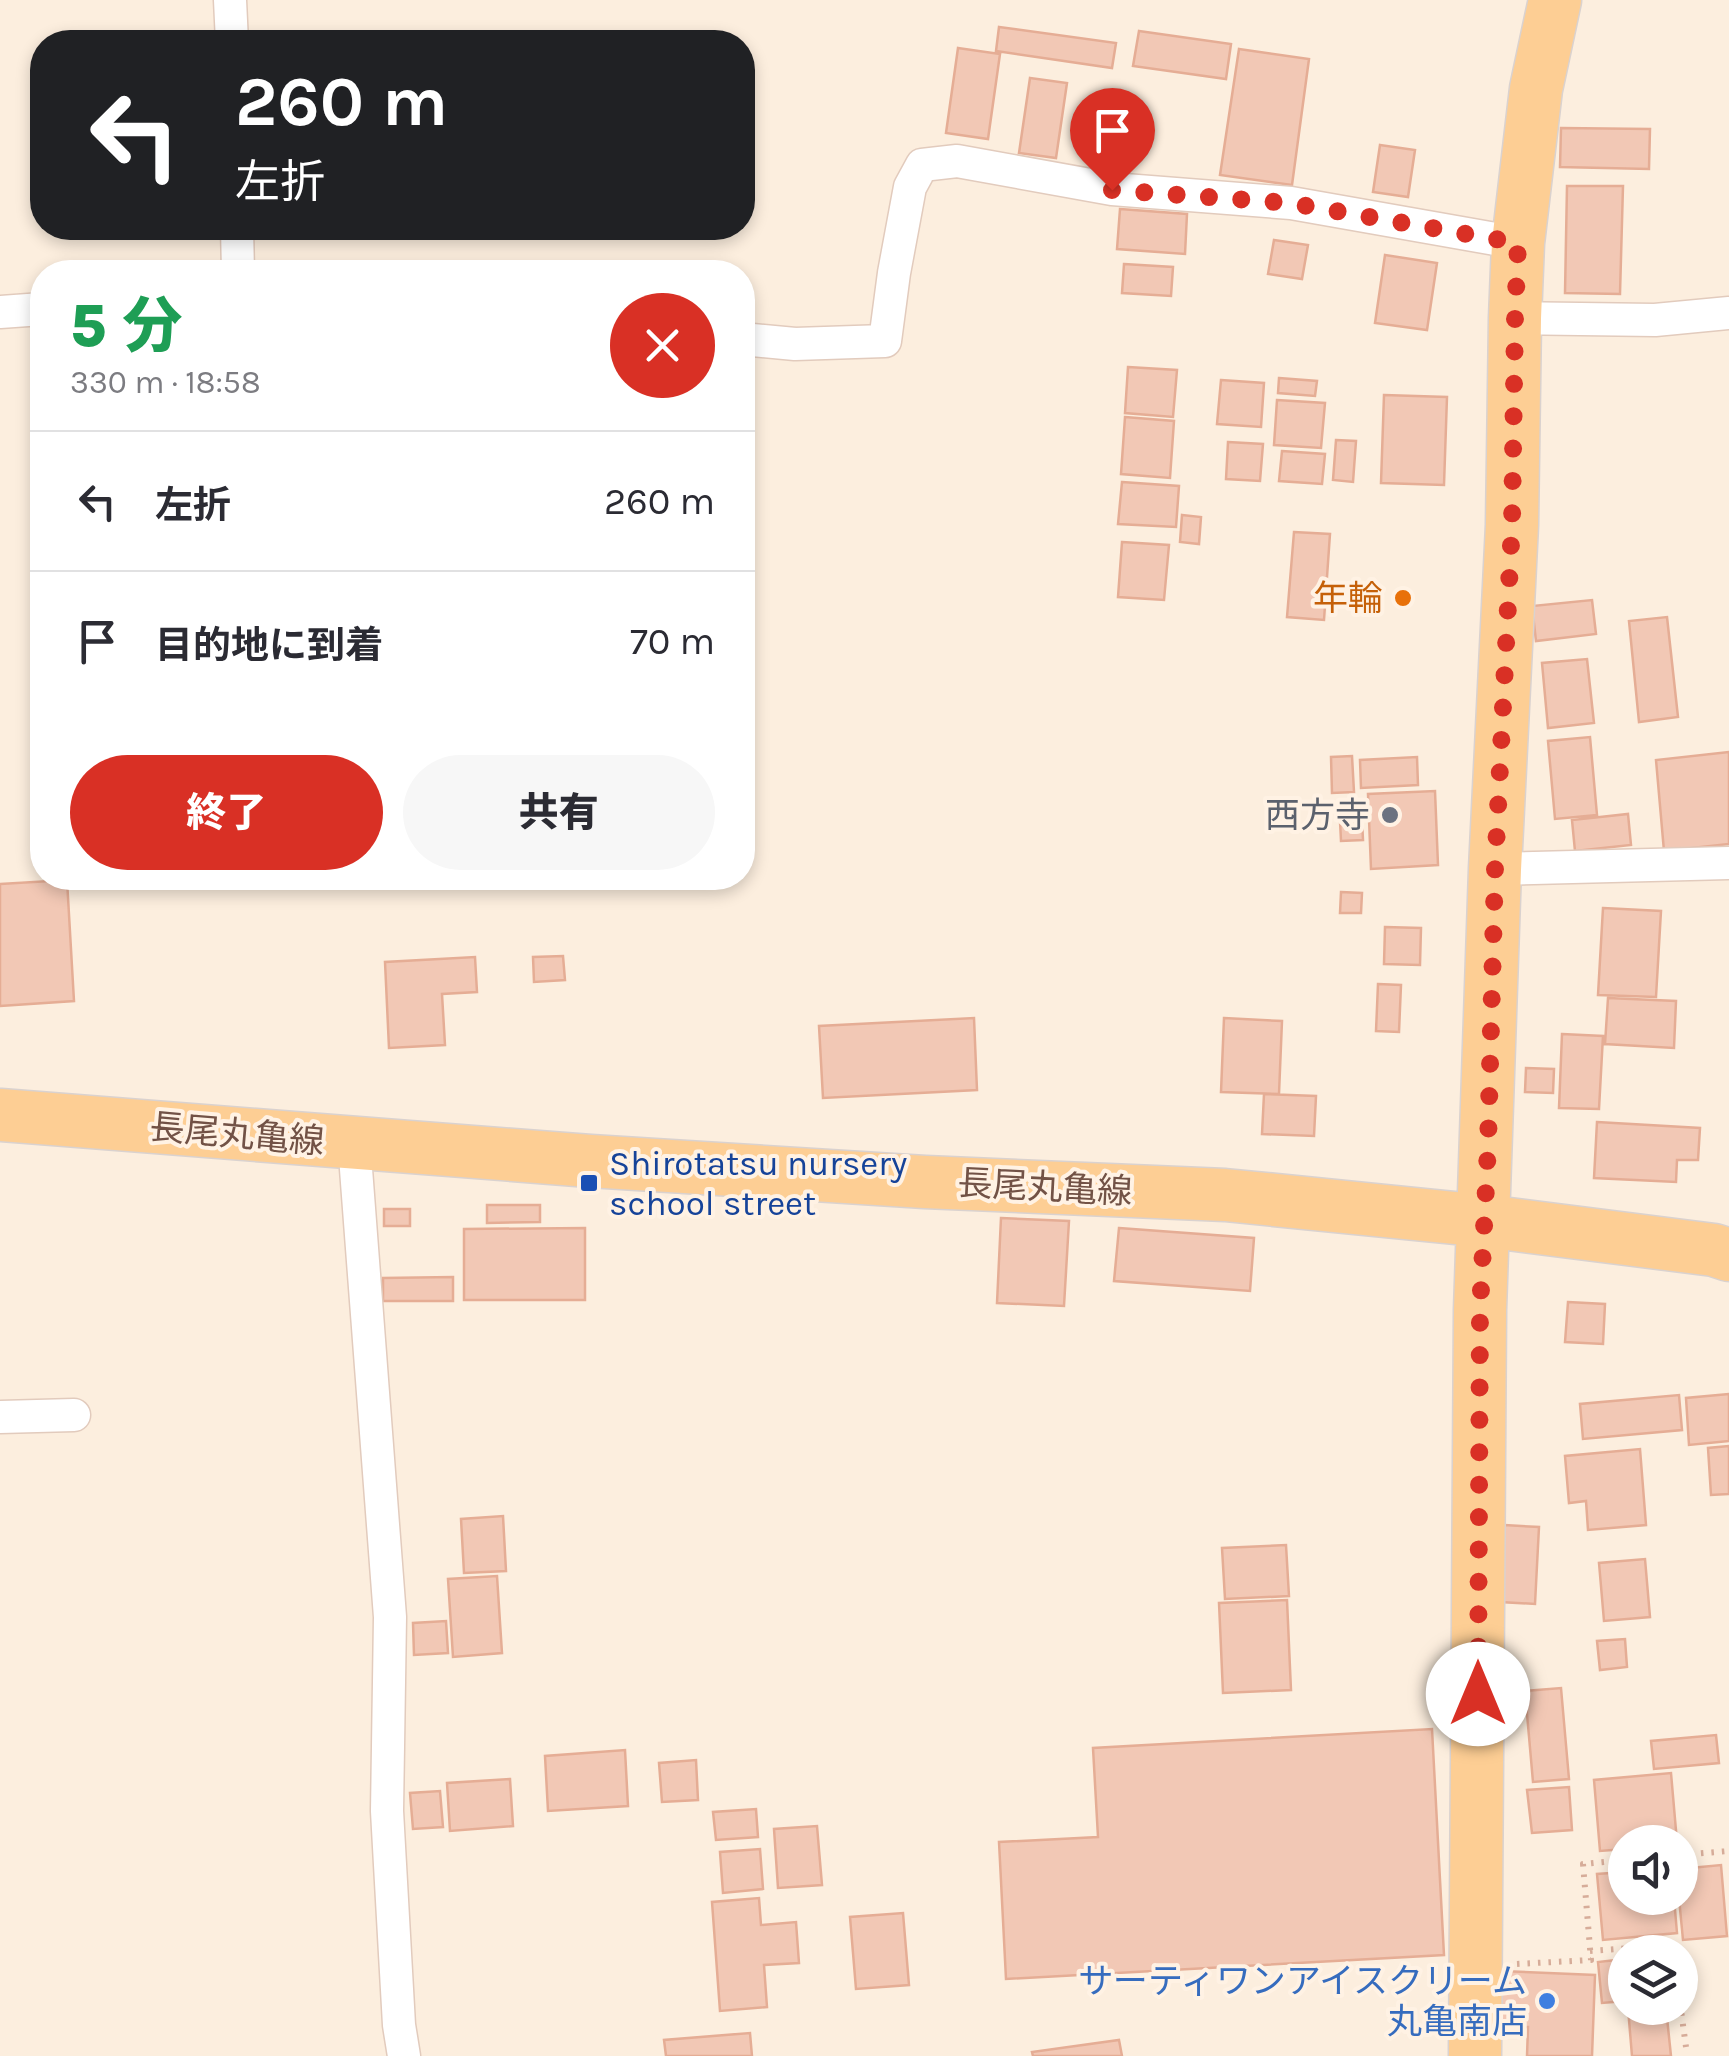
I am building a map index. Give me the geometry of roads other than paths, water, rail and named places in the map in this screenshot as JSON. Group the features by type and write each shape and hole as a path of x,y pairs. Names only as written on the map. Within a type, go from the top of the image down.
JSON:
{"main road":[{"path":"1475,2056 1480,1310 1512,524 1515,318 1518,243 1536,90 1554,0"},
{"name":"長尾丸亀線","path":"0,1116 925,1182 1225,1195 1485,1220 1729,1255"}],"street":[{"path":"230,0 231,30"},
{"path":"755,341 796,344 885,340 910,187 922,165 956,161 1112,190 1290,203 1518,243"},
{"path":"0,312 30,310"},
{"path":"1515,318 1655,320 1729,313"},
{"path":"1495,869 1729,864"},
{"path":"359,1144 358,1188 390,1617 387,1811 404,2056"},
{"path":"0,1417 74,1414"}],"place":[{"name":"年輪","path":"1403,598"},
{"name":"西方寺","path":"1390,815"},
{"name":"Shirotatsu nursery school street","path":"589,1183"},
{"name":"サーティワンアイスクリーム 丸亀南店","path":"1547,2001"}]}
